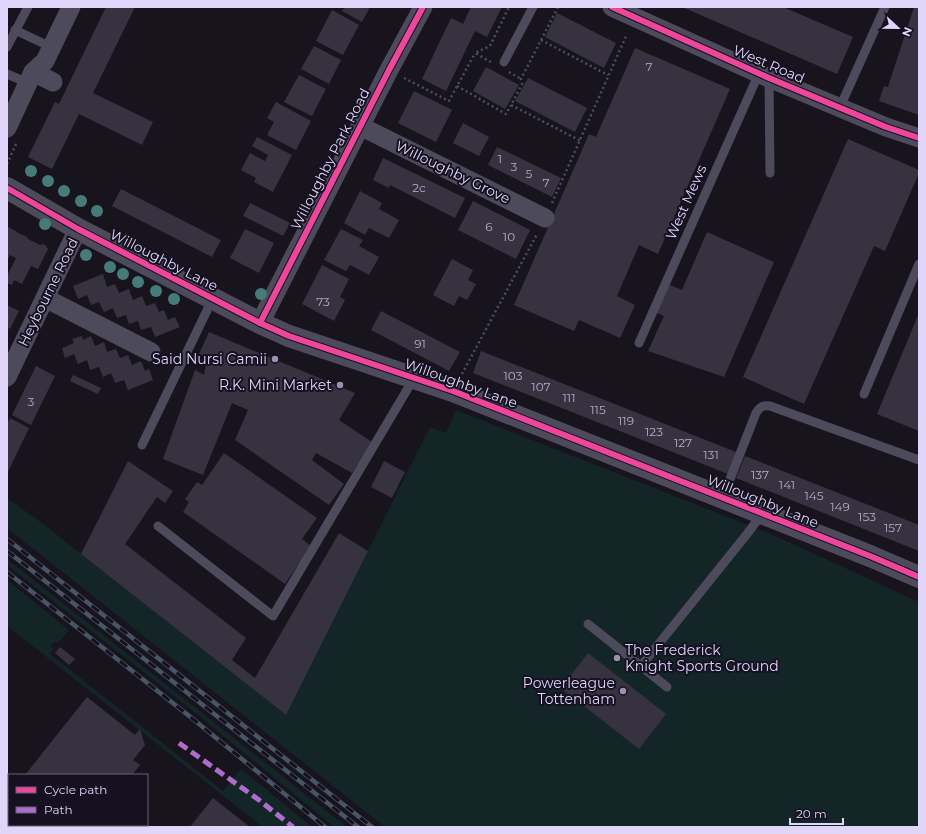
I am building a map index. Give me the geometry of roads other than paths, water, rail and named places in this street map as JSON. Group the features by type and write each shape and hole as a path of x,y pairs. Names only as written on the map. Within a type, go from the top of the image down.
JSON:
{"street":[{"path":"9,133 31,78 45,61 71,7"},
{"name":"Willoughby Park Road","path":"260,323 360,126 423,7"},
{"name":"West Road","path":"612,7 764,76 886,127 919,138"},
{"path":"31,78 53,82"},
{"name":"Willoughby Grove","path":"360,126 546,218"},
{"name":"Willoughby Lane","path":"7,188 78,229 288,336 453,391 723,497 919,577"},
{"name":"Heybourne Road","path":"7,377 14,346 46,298 78,229"},
{"path":"46,298 151,352"}],"lane":[{"path":"7,47 28,7"},
{"path":"504,62 532,7"},
{"path":"840,108 885,7"},
{"path":"15,30 52,47"},
{"path":"7,74 31,78"},
{"path":"764,76 770,173"},
{"name":"West Mews","path":"639,343 764,76"},
{"path":"864,394 919,264"},
{"path":"142,445 213,298"},
{"path":"158,526 273,616 415,378"},
{"path":"723,497 756,413 760,407 764,405 919,460"},
{"path":"641,666 763,513"},
{"path":"588,624 667,687"}],"railway":[{"path":"7,539 372,827"},
{"path":"7,551 358,827"},
{"path":"7,572 193,719 325,827"}],"place":[{"name":"Said Nursi Camii","path":"275,359"},
{"name":"R.K. Mini Market","path":"340,385"},
{"name":"The Frederick Knight Sports Ground","path":"617,658"},
{"name":"Powerleague Tottenham","path":"623,691"}]}
